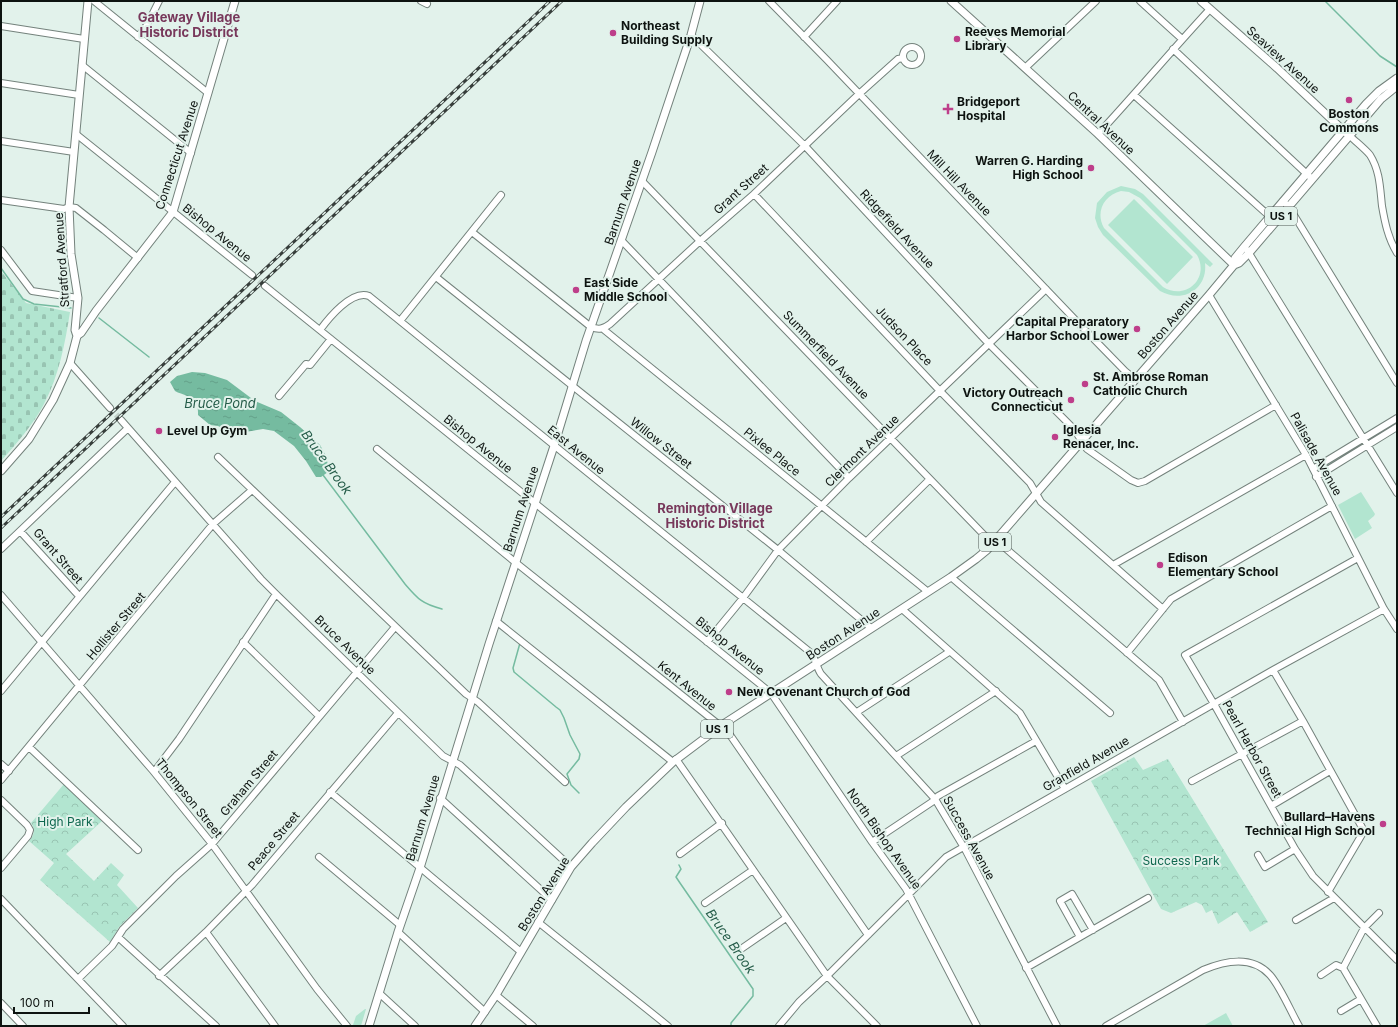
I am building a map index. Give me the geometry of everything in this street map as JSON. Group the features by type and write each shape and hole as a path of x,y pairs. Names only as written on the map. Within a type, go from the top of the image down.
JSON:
{"main road":[{"name":"Stratford Avenue","path":"1,471 25,444 43,419 58,391 70,363 77,336 75,330 78,298 70,254 69,207 88,1"},
{"name":"Connecticut Avenue","path":"77,336 81,333 173,212 235,1"},
{"name":"Barnum Avenue","path":"369,1026 399,929 420,868 440,798 515,562 554,446 591,327 622,241 691,35 700,1"},
{"name":"Seaview Avenue","path":"1201,1 1277,68 1350,136"},
{"name":"Central Avenue","path":"956,2 1025,68 1098,134 1234,265"},
{"name":"Boston Avenue","path":"475,1026 496,995 571,867 626,807 674,760 721,726 927,591 951,577 976,559 995,542 1135,379 1209,296 1234,265 1240,263 1247,250 1270,217 1343,131 1373,97 1396,81"},
{"name":"Boston Avenue","path":"1247,250 1276,222 1396,81"},
{"path":"1324,154 1330,159"},
{"path":"76,317 90,321"}],"street":[{"path":"94,1 208,93"},
{"path":"138,37 147,25 159,1"},
{"name":"Mill Hill Avenue","path":"769,1 1125,371 1135,379"},
{"path":"804,37 837,1"},
{"path":"1025,68 1096,1"},
{"path":"1140,1 1182,38"},
{"path":"1098,134 1134,95 1182,38 1210,9"},
{"path":"1,26 84,38"},
{"name":"Ridgefield Avenue","path":"691,35 804,146 989,344 1074,429 1089,450 1131,480 1138,483 1145,481 1276,405"},
{"path":"1173,49 1313,179"},
{"name":"Grant Street","path":"603,329 754,194 858,94 898,60 903,58"},
{"path":"82,65 191,153"},
{"path":"1,83 79,95"},
{"path":"1134,95 1276,222"},
{"name":"Bishop Avenue","path":"76,134 252,275"},
{"path":"1350,136 1365,150 1375,166 1380,184 1386,225 1391,244 1397,253"},
{"path":"1,141 74,152"},
{"name":"Summerfield Avenue","path":"642,181 930,480 986,536 1004,547 1159,680 1183,722"},
{"name":"Judson Place","path":"754,194 1030,484 1044,506 1163,609"},
{"path":"400,321 502,195"},
{"path":"1,200 64,209 69,207 76,208 138,258"},
{"path":"1283,201 1289,207 1397,383"},
{"path":"472,232 591,327 603,329"},
{"path":"622,241 849,478"},
{"path":"1,250 32,291 78,298"},
{"path":"1247,250 1364,438 1397,494"},
{"name":"Willow Street","path":"436,277 778,550 871,628"},
{"name":"Bishop Avenue","path":"265,286 534,504 771,693"},
{"name":"Clermont Avenue","path":"707,642 743,598 778,550 849,478 1046,289"},
{"name":"East Avenue","path":"320,330 338,308 348,301 364,294 370,297 810,652 817,664"},
{"name":"Palisade Avenue","path":"1209,296 1306,455 1384,609 1397,629"},
{"name":"Pixlee Place","path":"603,329 927,591"},
{"path":"279,396 306,364 310,364 331,339"},
{"path":"70,363 110,408"},
{"path":"1313,469 1397,418"},
{"name":"Bruce Avenue","path":"121,420 260,579 444,756 460,765 571,867"},
{"path":"1316,477 1397,427"},
{"path":"1,549 128,428"},
{"name":"Kent Avenue","path":"377,449 515,562 729,733 868,935"},
{"path":"1113,565 1306,455"},
{"path":"218,457 466,694 565,782"},
{"path":"866,542 930,480"},
{"path":"2,687 175,482"},
{"name":"Hollister Street","path":"1,780 213,524 252,490"},
{"path":"1127,653 1171,599 1332,506"},
{"name":"Grant Street","path":"20,531 79,596"},
{"name":"Pearl Harbor Street","path":"1358,558 1185,655 1295,849 1313,876 1397,960"},
{"path":"951,577 1110,713"},
{"path":"154,772 179,739 276,594"},
{"name":"Thompson Street","path":"1,595 154,772 212,844 317,989 347,1026"},
{"path":"902,608 1020,713 1065,789"},
{"name":"Granfield Avenue","path":"779,1026 799,1002 827,976 946,856 1273,670 1384,609"},
{"path":"496,621 674,760 722,823 827,976 877,1026"},
{"name":"Graham Street","path":"78,979 112,946 123,929 212,844 395,627"},
{"path":"244,642 319,716"},
{"path":"857,712 950,652"},
{"name":"Success Avenue","path":"817,664 821,674 935,799 963,846 1057,1026"},
{"path":"1273,670 1364,832 1328,892"},
{"path":"896,756 996,691"},
{"name":"North Bishop Avenue","path":"771,693 909,894 977,1026"},
{"name":"Peace Street","path":"160,976 246,891 398,712"},
{"path":"1192,781 1303,721"},
{"path":"872,842 938,796 1036,741"},
{"path":"29,747 138,850"},
{"path":"1,764 9,771"},
{"path":"1271,806 1330,772"},
{"path":"330,792 521,952"},
{"path":"440,798 552,900"},
{"path":"1,800 27,825 30,830 28,836 1,868"},
{"path":"680,854 722,823"},
{"path":"1258,855 1265,867 1295,849"},
{"path":"319,857 399,929 485,1012"},
{"path":"705,903 753,870"},
{"path":"1080,937 1060,901 1072,894 1093,930"},
{"path":"1026,968 1148,898"},
{"path":"1296,920 1334,898"},
{"path":"1,899 123,1026"},
{"path":"1343,968 1364,928 1379,913"},
{"path":"741,949 786,918"},
{"path":"538,922 668,1026"},
{"path":"206,932 275,1026"},
{"path":"118,937 216,1026"},
{"path":"1106,1026 1203,970 1216,965 1240,961 1256,966 1270,974 1299,1026"},
{"path":"1321,975 1336,965 1343,968 1377,1026"},
{"path":"379,993 415,1026"},
{"path":"496,995 533,1026"},
{"path":"1341,1010 1361,999"},
{"path":"1,1003 23,1026"}],"green space":[{"path":"1121,186 1135,189 1143,194 1213,264 1210,267 1205,263 1205,272 1198,287 1185,295 1177,296 1169,295 1160,291 1103,235 1095,218 1097,203 1107,192","holes":["1121,191 1129,192 1140,198 1197,255 1200,264 1200,272 1194,285 1180,291 1172,291 1163,287 1104,228 1100,216 1106,200 1115,193"]},
{"path":"1134,199 1193,257 1167,284 1108,225"},
{"path":"1,271 26,303 70,312 61,359 54,382 44,404 30,427 1,461"},
{"path":"1359,445 1359,448 1321,470 1321,467"},
{"path":"1361,492 1375,514 1368,521 1372,528 1355,539 1338,505"},
{"name":"Success Park","path":"1134,757 1143,770 1168,759 1268,922 1250,932 1237,912 1218,924 1212,910 1206,913 1202,905 1196,902 1171,913 1161,909 1091,781"},
{"name":"High Park","path":"64,784 102,821 66,854 94,881 111,863 124,875 117,885 138,908 119,927 110,942 40,880 54,863 29,841 34,832 34,828 31,823"},
{"path":"365,1009 361,1026 354,1026 356,1016"},
{"path":"1226,1013 1233,1026 1203,1026"}],"water":[{"name":"Bruce Pond","path":"192,372 205,373 227,380 255,401 281,412 320,445 326,456 329,470 328,472 321,477 316,477 294,446 274,431 263,429 233,433 218,426 210,425 198,415 198,409 195,402 188,396 175,391 170,382 177,376"}],"waterway":[{"path":"1325,1 1380,56 1397,67"},
{"name":"Bruce Brook","path":"1,268 23,299 34,304 71,308"},
{"name":"Bruce Brook","path":"99,318 149,357"},
{"name":"Bruce Brook","path":"323,475 405,584 425,603 442,609"},
{"name":"Bruce Brook","path":"520,643 513,668 514,672 560,710 570,735 580,754 579,759 567,774 571,785 579,793"},
{"name":"Bruce Brook","path":"679,865 681,869 676,877 753,989 753,996 731,1023 731,1026"}],"tunnel":[{"path":"252,275 265,286"},
{"path":"110,408 121,420"}],"railway":[{"path":"1,517 550,1"},
{"path":"1,528 562,1"}],"place":[{"name":"Northeast Building Supply","path":"613,33"},
{"name":"Reeves Memorial Library","path":"957,39"},
{"name":"Boston Commons","path":"1349,100"},
{"name":"Bridgeport Hospital","path":"948,109"},
{"name":"Warren G. Harding High School","path":"1091,168"},
{"name":"East Side Middle School","path":"576,290"},
{"name":"Capital Preparatory Harbor School Lower","path":"1137,329"},
{"name":"St. Ambrose Roman Catholic Church","path":"1085,384"},
{"name":"Victory Outreach Connecticut","path":"1071,400"},
{"name":"Level Up Gym","path":"159,431"},
{"name":"Iglesia Renacer, Inc.","path":"1055,437"},
{"name":"Edison Elementary School","path":"1160,565"},
{"name":"New Covenant Church of God","path":"729,692"},
{"name":"Bullard–Havens Technical High School","path":"1383,824"}],"district":[{"name":"Gateway Village Historic District","path":"189,24"},
{"name":"Remington Village Historic District","path":"715,516"}]}
